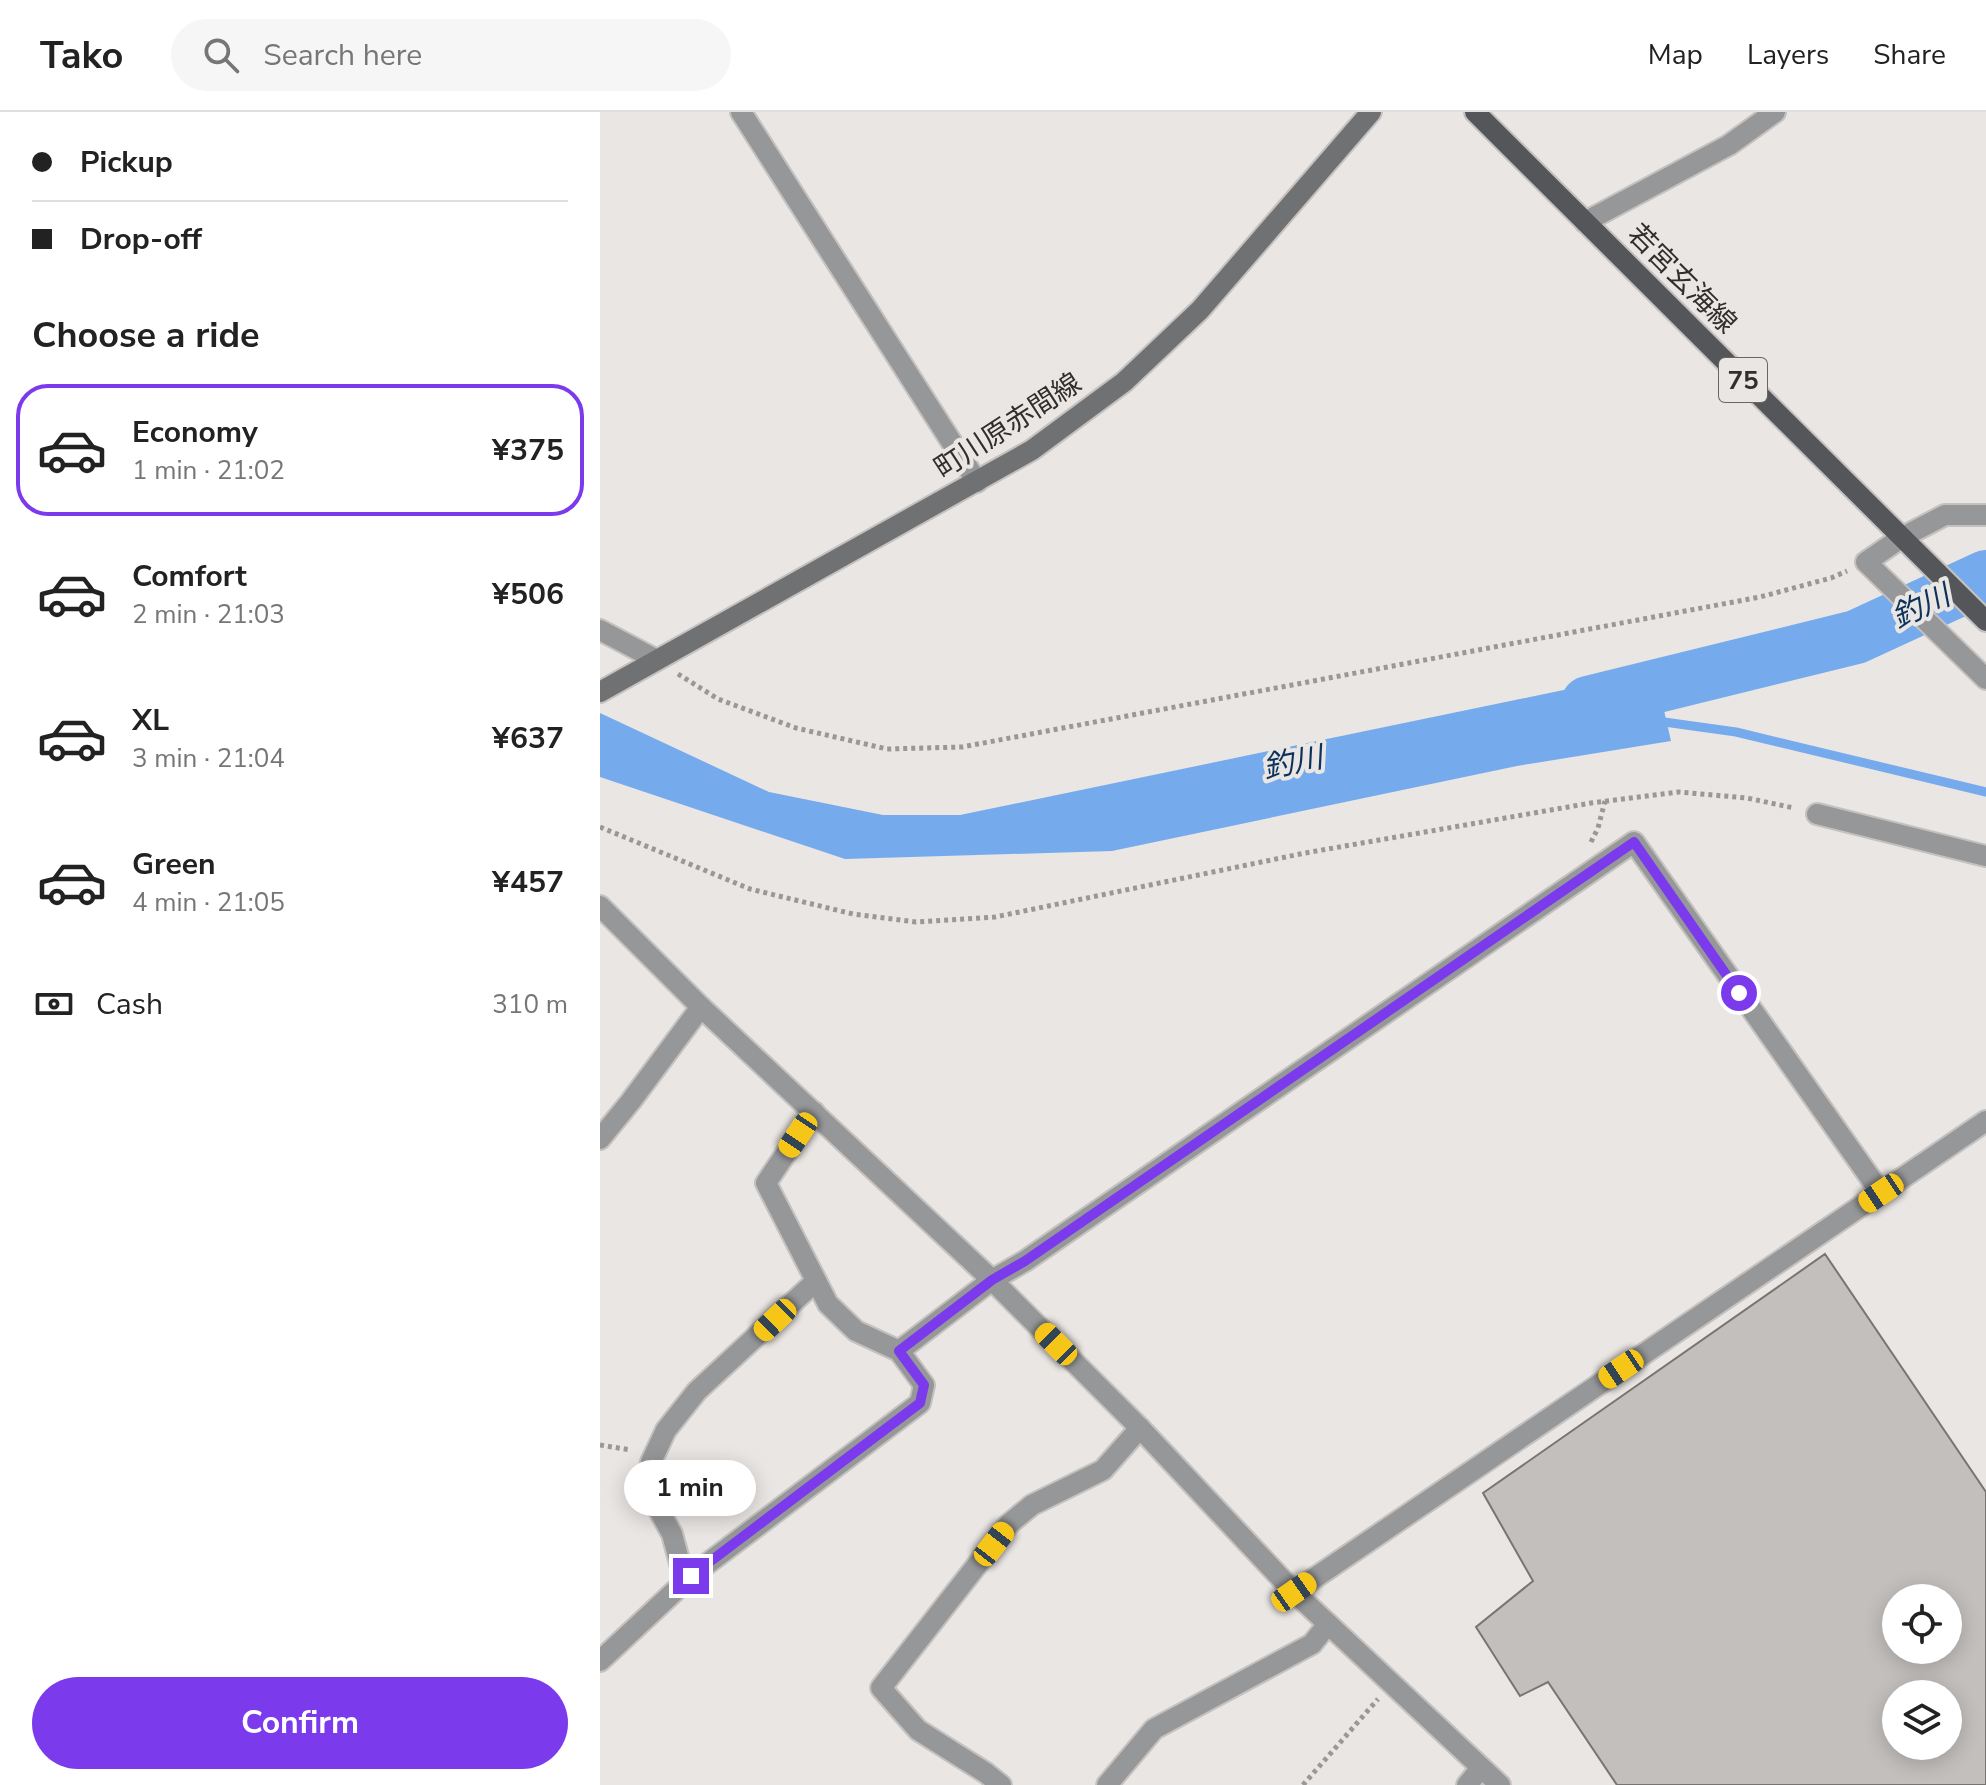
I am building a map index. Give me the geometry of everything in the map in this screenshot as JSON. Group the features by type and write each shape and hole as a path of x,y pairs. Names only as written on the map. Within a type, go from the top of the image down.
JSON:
{"main road":[{"name":"町川原赤間線","path":"600,692 1032,450 1124,382 1200,310 1371,112"},
{"name":"若宮玄海線","path":"1475,112 1986,621"}],"street":[{"path":"741,112 977,482"},
{"path":"1585,222 1729,145 1775,112"},
{"path":"1984,676 1866,562 1901,538 1945,515 1986,515"},
{"path":"600,630 657,660"},
{"path":"1817,814 1986,856"},
{"path":"899,1351 992,1280 1052,1243 1634,842 1881,1193"},
{"path":"600,906 701,1007 992,1280 1140,1428 1294,1592 1500,1785"},
{"path":"600,1139 701,1007"},
{"path":"600,1661 685,1582 920,1403 924,1385 899,1351 856,1331 828,1304 766,1183 814,1112"},
{"path":"1294,1592 1986,1121"},
{"path":"685,1582 672,1534 655,1503 651,1462 666,1430 697,1391 816,1281"},
{"path":"1001,1785 918,1730 881,1688 1009,1524 1032,1505 1103,1470 1140,1428"},
{"path":"1107,1785 1154,1729 1312,1644 1328,1624"},
{"path":"1467,1785 1481,1768"}],"path":[{"path":"657,660 718,699 796,728 887,749 962,747 1760,597 1831,578 1866,562"},
{"path":"600,827 750,889 853,914 916,922 995,917 1305,853 1591,803 1679,792 1747,798 1817,814"},
{"path":"1303,1785 1392,1684"}],"water":[{"path":"1655,671 1671,741 1517,766 1112,851 845,859 600,777 600,713 769,792 883,815 960,815"}],"building":[{"path":"1825,1254 1986,1492 1986,1785 1617,1785 1548,1682 1520,1696 1476,1627 1533,1581 1483,1493"}],"waterway":[{"name":"釣川","path":"1588,703 1856,637 1986,577"},
{"path":"1657,721 1736,732 1986,792"}],"route":[{"path":"691,1576 920,1403 924,1385 899,1351 992,1280 1025,1261 1634,842 1739,993"}]}
